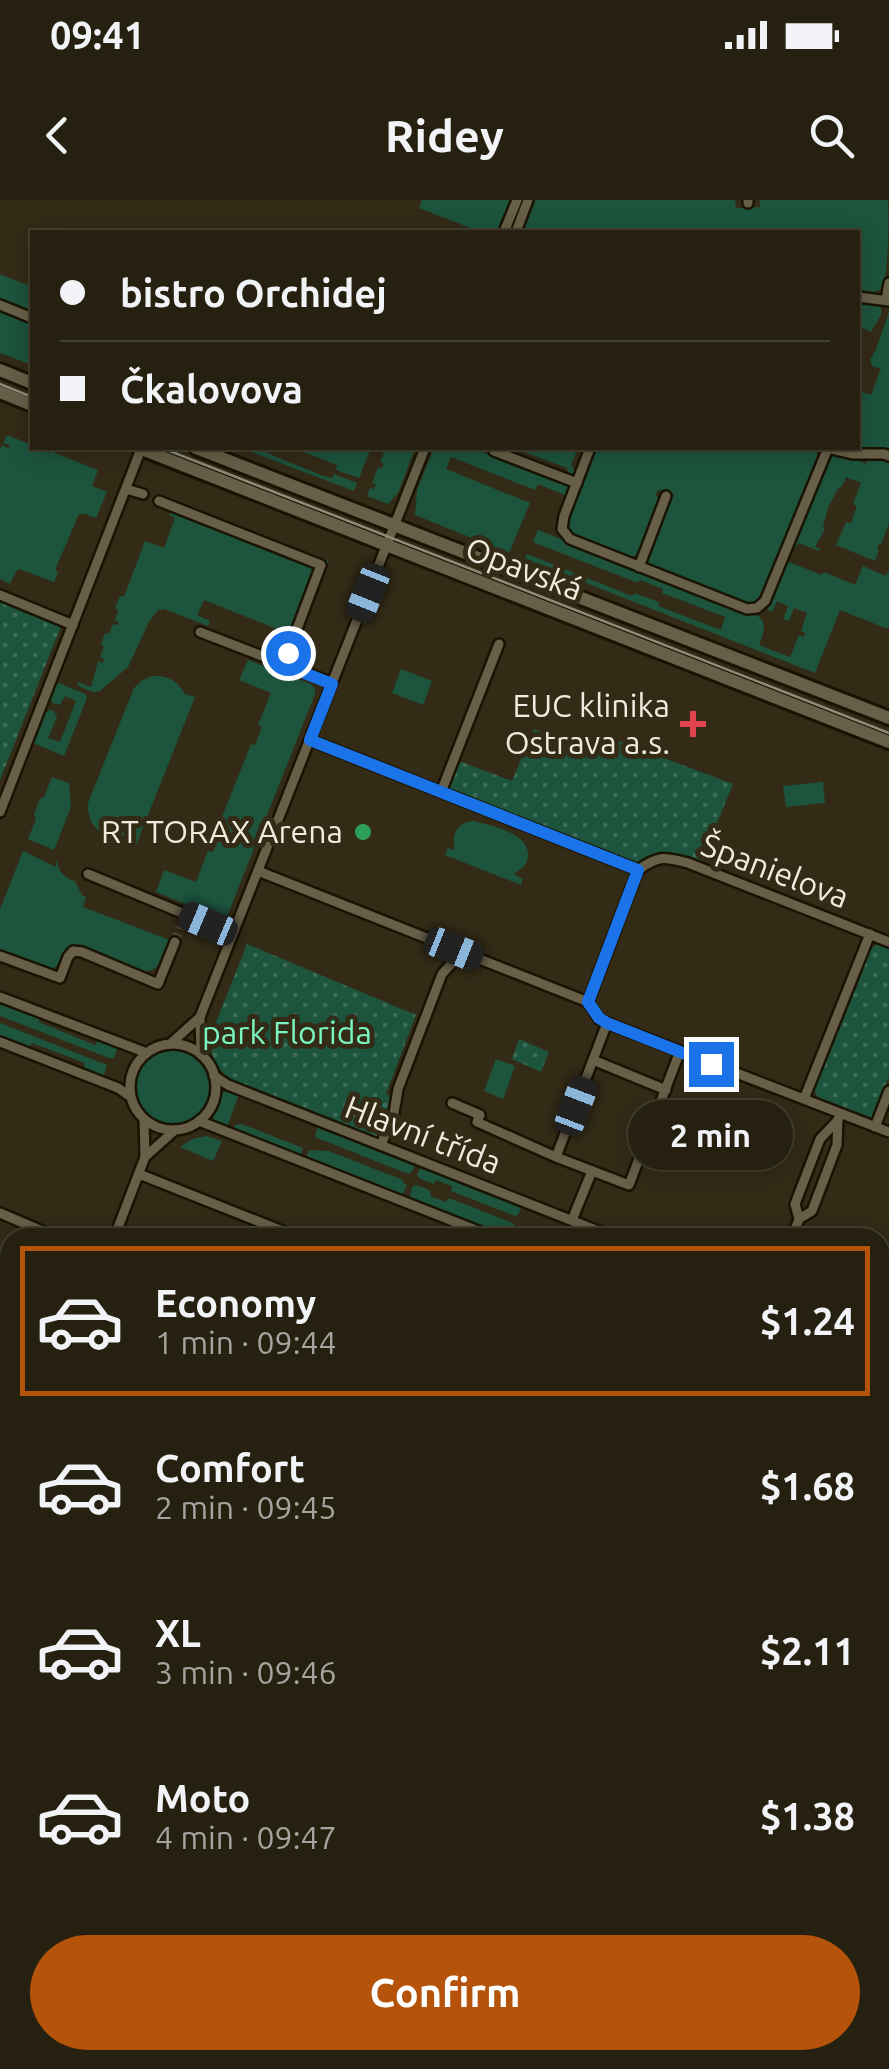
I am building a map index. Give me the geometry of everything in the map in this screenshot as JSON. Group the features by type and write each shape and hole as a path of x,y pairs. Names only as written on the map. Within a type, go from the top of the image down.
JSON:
{"main road":[{"path":"0,370 30,382"},
{"path":"0,392 30,404"},
{"name":"Opavská","path":"146,450 392,534 889,718"},
{"name":"Opavská","path":"201,450 889,742"}],"street":[{"path":"505,230 517,200"},
{"path":"517,230 528,200"},
{"path":"860,297 888,301 889,282"},
{"path":"0,305 30,317"},
{"path":"1,806 139,450"},
{"path":"201,1055 200,1017 424,450"},
{"path":"494,450 576,483"},
{"path":"589,450 564,516 562,529 570,539 747,608 757,608 765,601 827,450"},
{"path":"836,450 889,456"},
{"path":"126,489 144,494"},
{"path":"639,566 666,496"},
{"path":"159,501 321,565 294,637"},
{"path":"0,595 73,625"},
{"path":"200,632 332,684"},
{"path":"441,792 499,644"},
{"path":"284,665 288,653"},
{"path":"310,740 638,870 588,1002"},
{"name":"Španielova","path":"638,870 656,858 676,860 889,942"},
{"path":"258,872 588,1002 607,1023 839,1116 889,1132"},
{"path":"88,874 233,934"},
{"path":"180,926 185,914"},
{"path":"804,1099 870,934"},
{"path":"0,956 60,978 68,957 82,952 158,984 174,942"},
{"path":"381,1145 394,1113 398,1088 442,974 454,958 454,949"},
{"path":"0,997 147,1053"},
{"path":"131,1098 132,1073 147,1053 170,1044 200,1017"},
{"path":"556,1157 607,1023"},
{"path":"0,1042 118,1088 131,1098 144,1119 159,1128 175,1130"},
{"path":"145,1157 175,1130 199,1121 213,1101 214,1076 201,1055 187,1046 170,1044"},
{"path":"452,1102 480,1115 477,1122 629,1185 680,1052"},
{"path":"593,1060 666,1090"},
{"name":"Hlavní třída","path":"214,1076 228,1085 592,1228"},
{"path":"875,1126 889,1090"},
{"path":"799,1219 812,1211 837,1145 839,1116"},
{"path":"796,1228 799,1219 795,1204 820,1139 839,1116"},
{"path":"118,1228 145,1157 144,1119"},
{"name":"Hlavní třída","path":"199,1121 471,1228"},
{"path":"572,1220 592,1171"},
{"path":"138,1174 275,1228"},
{"path":"0,1214 31,1228"}],"green space":[{"path":"422,200 512,200 500,230 476,230 419,208"},
{"path":"532,200 735,200 736,208 760,207 760,200 888,200 886,273 881,289 870,292 860,290 860,230 520,230"},
{"path":"0,274 30,286 30,364 0,353"},
{"path":"860,299 881,302 881,315 871,332 860,327"},
{"path":"889,312 889,524 875,561 836,545 846,522 851,523 861,483 846,477 828,508 825,529 815,547 819,551 798,543 795,548 792,541 829,453 843,453 866,464 867,461 847,450 860,450 860,392 871,395 881,368 873,367 870,360"},
{"path":"7,435 30,444 30,450 50,451 98,470 92,486 107,492 96,518 79,514 55,570 58,572 54,582 19,569 10,584 0,579 0,450 2,445 10,445 3,443"},
{"path":"246,450 260,450 323,476 332,478 334,474 357,483 354,491"},
{"path":"298,450 370,450 359,478 336,470 337,465"},
{"path":"385,450 414,450 398,493 388,504 367,496 376,484 372,483 378,467 384,464 380,462"},
{"path":"433,450 479,450 565,481 570,490 567,496 538,484 535,490 451,457 446,469 530,503 509,553 415,515 417,490"},
{"path":"519,450 577,450 571,465 576,472 570,477 567,468"},
{"path":"593,450 816,450 818,459 760,601 747,605 648,565 646,561 666,503 674,495 658,490 660,502 649,533 630,559 572,536 566,520"},
{"path":"163,495 329,561 299,638 204,600 197,615 210,621 208,626 158,610 128,667 100,691 93,692 77,682 91,687 98,661 103,663 100,657 105,633 109,634 113,624 119,622 115,620 115,608 120,596 124,597 145,541 164,548 175,518 169,515 171,509 161,498"},
{"path":"538,530 758,616 764,626 759,645 790,657 799,635 804,637 801,631 807,613 794,608 789,621 783,619 788,606 777,601 772,612 767,606 784,562 855,585 863,566 886,576 889,569 889,626 888,629 840,610 815,673 525,559 527,554 632,596 634,593 659,602 658,606 721,630 725,617 662,593 663,589 640,580 638,583 533,542"},
{"path":"0,598 62,624 0,780"},
{"path":"248,660 311,684 315,694 225,917 156,892 164,870 196,882 208,851 213,852 220,834 216,832 251,744 255,745 262,727 258,725 271,693 239,680"},
{"path":"401,669 432,681 423,705 392,693"},
{"path":"152,676 171,679 185,694 195,697 136,845 127,841 129,834 112,836 99,831 91,820 88,803 134,688"},
{"path":"59,683 87,698 64,756 31,742 44,711 49,710 57,717 48,738 60,742 76,701 65,696 60,705 53,703 49,698"},
{"path":"534,729 584,749 598,733 733,784 700,865 660,852 636,864 447,789 459,761 512,781"},
{"path":"52,777 69,783 71,807 54,850 28,839 36,819 34,814"},
{"path":"823,782 825,803 786,807 783,786"},
{"path":"473,821 507,831 527,847 524,867 513,874 523,879 521,885 445,855 448,848 455,850 459,827"},
{"path":"23,851 56,867 56,859 62,873 75,881 86,897 83,907 170,940 159,965 144,971 78,946 51,969 0,950 0,909"},
{"path":"879,943 889,948 889,1077 871,1118 863,1119 821,1102 814,1090 870,949"},
{"name":"park Florida","path":"247,944 416,1015 386,1094 394,1101 381,1135 374,1138 230,1081 218,1067 207,1045"},
{"path":"0,1001 40,1016 39,1022 95,1045 98,1039 118,1047 114,1058 0,1016"},
{"path":"0,1023 107,1065 103,1079 83,1071 85,1063 32,1043 28,1050 0,1039"},
{"path":"519,1039 549,1052 541,1072 512,1059"},
{"path":"173,1050 199,1061 210,1087 199,1113 173,1124 147,1113 136,1087 147,1061"},
{"path":"496,1059 515,1066 503,1099 484,1091"},
{"path":"227,1090 239,1094 227,1127 213,1118 222,1093"},
{"path":"242,1124 303,1148 300,1156 233,1129"},
{"path":"318,1126 415,1164 412,1172 408,1174 315,1137"},
{"path":"207,1136 222,1141 213,1161 180,1147 192,1139"},
{"path":"309,1150 329,1151 407,1185 402,1196 306,1158"},
{"path":"421,1166 522,1205 518,1215 451,1191 452,1186 436,1180 434,1184 420,1179 417,1175"},
{"path":"413,1186 431,1191 430,1196 446,1202 449,1198 515,1224 513,1228 486,1228 409,1198"}],"tunnel":[{"path":"288,653 294,637"},
{"path":"175,942 180,927"}],"tram line":[{"path":"0,384 30,396"},
{"path":"167,450 889,733"}],"place":[{"name":"EUC klinika Ostrava a.s.","path":"693,724"},
{"name":"RT TORAX Arena","path":"363,832"}],"route":[{"path":"288,653 284,665 332,684 310,740 638,870 588,1002 607,1023 711,1064"}]}
